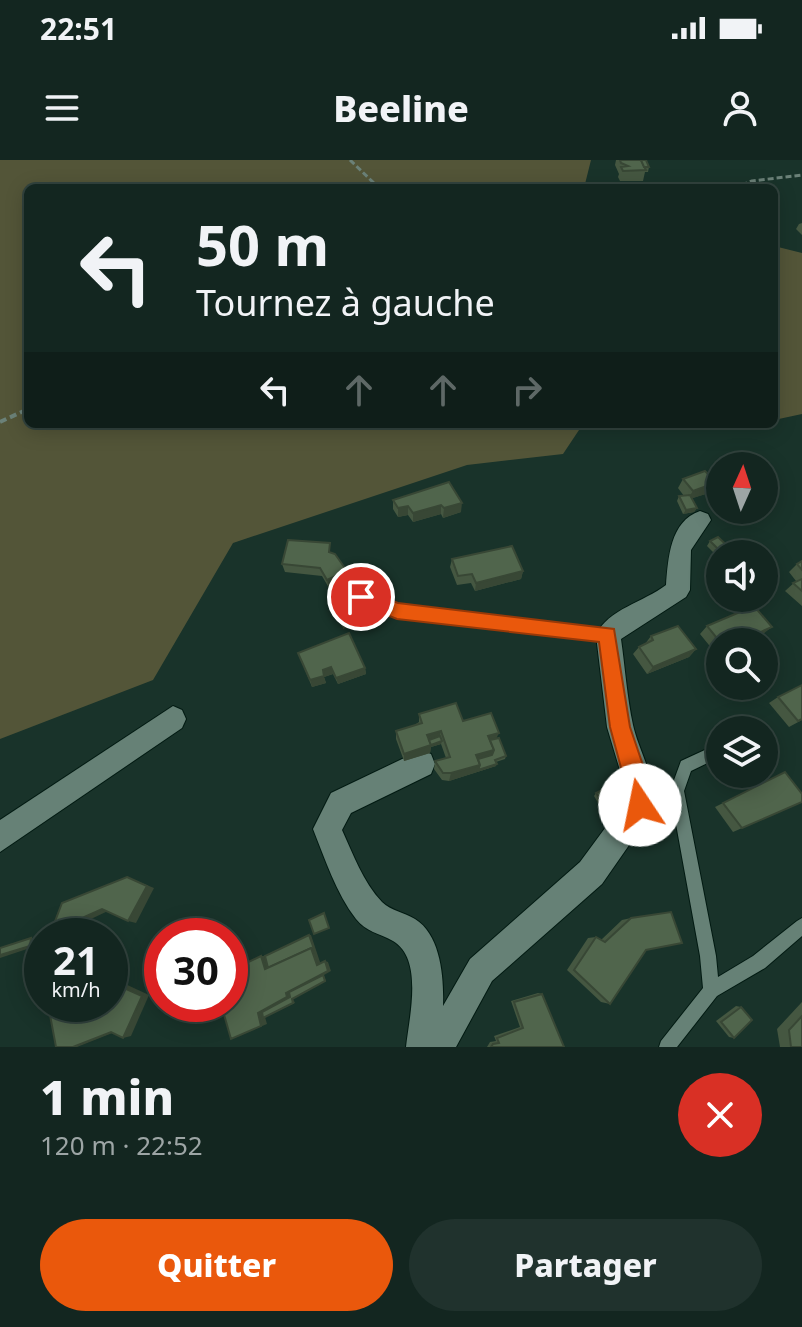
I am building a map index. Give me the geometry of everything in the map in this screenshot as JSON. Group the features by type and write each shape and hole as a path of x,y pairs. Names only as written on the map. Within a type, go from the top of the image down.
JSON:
{"street":[{"path":"438,1047 481,970 591,873 640,805 636,777 620,727 608,635 619,623 662,604 678,590 680,548 700,520"},
{"path":"0,837 173,719"},
{"path":"421,764 341,803 327,829 342,867 374,916 407,932 420,951 427,984 423,1047"}],"lane":[{"path":"361,597 397,611 608,635"},
{"path":"706,757 686,766 677,791 708,956 711,990"},
{"path":"667,1047 711,990 759,962 802,926"}],"path":[{"path":"350,160 375,184"},
{"path":"744,184 802,175"},
{"path":"0,422 24,411"}],"green space":[{"path":"0,160 591,160 585,184 24,184 24,428 580,428 563,454 467,465 233,543 153,680 0,739"},
{"path":"778,247 802,253 802,414 778,419"}],"building":[{"path":"620,160 641,160 646,170 623,171 621,167 628,166"},
{"path":"705,471 706,486 693,491 683,479"},
{"path":"449,482 462,503 413,513 408,506 398,508 393,500"},
{"path":"690,495 697,508 686,510 679,496"},
{"path":"288,540 330,543 329,552 335,554 347,571 327,580 320,568 282,564"},
{"path":"512,546 523,571 476,583 472,574 458,576 452,559"},
{"path":"802,579 802,591 793,583"},
{"path":"362,609 365,617 343,626 337,613"},
{"path":"740,612 759,612 772,627 709,628 707,626"},
{"path":"678,626 696,649 653,667 639,647 653,640 651,636"},
{"path":"349,633 365,668 336,678 331,667 323,670 324,676 310,680 298,653"},
{"path":"802,685 802,719 798,721 778,697"},
{"path":"456,703 463,721 491,713 499,733 488,736 494,750 476,755 480,765 443,773 435,761 450,757 441,731 427,735 431,745 404,754 396,731 422,723 419,714"},
{"path":"440,736 442,741 431,745 429,740"},
{"path":"499,738 506,756 495,760 497,764 478,770 478,759 492,755 494,750 490,740"},
{"path":"785,772 802,794 802,802 742,828 723,803 753,788 778,788 778,776"},
{"path":"617,782 623,792 603,803 596,793"},
{"path":"127,877 147,886 128,921 128,918 102,909 82,918 56,918 62,903"},
{"path":"671,912 682,943 646,950 610,1004 574,970 596,937 605,942 631,918"},
{"path":"324,913 329,928 314,934 309,920"},
{"path":"309,935 314,949 268,968 265,956"},
{"path":"24,940 24,948 0,955 0,948"},
{"path":"311,948 317,965 325,961 328,971 286,993 287,997 258,1013 261,1026 231,1039 226,1022 248,1022 248,962 261,956 265,969"},
{"path":"323,975 325,981 292,999 293,1003 263,1018 262,1012 290,997 289,992"},
{"path":"128,990 142,996 123,1038 111,1032 73,1047 56,1047 51,1022 128,1022"},
{"path":"542,994 564,1047 491,1047 499,1043 497,1038 523,1028 514,1002"},
{"path":"741,1007 752,1020 734,1038 721,1022"},
{"path":"802,1016 802,1047 791,1047 789,1030"}],"route":[{"path":"361,597 397,611 608,635 620,727 636,777 640,805"}]}
